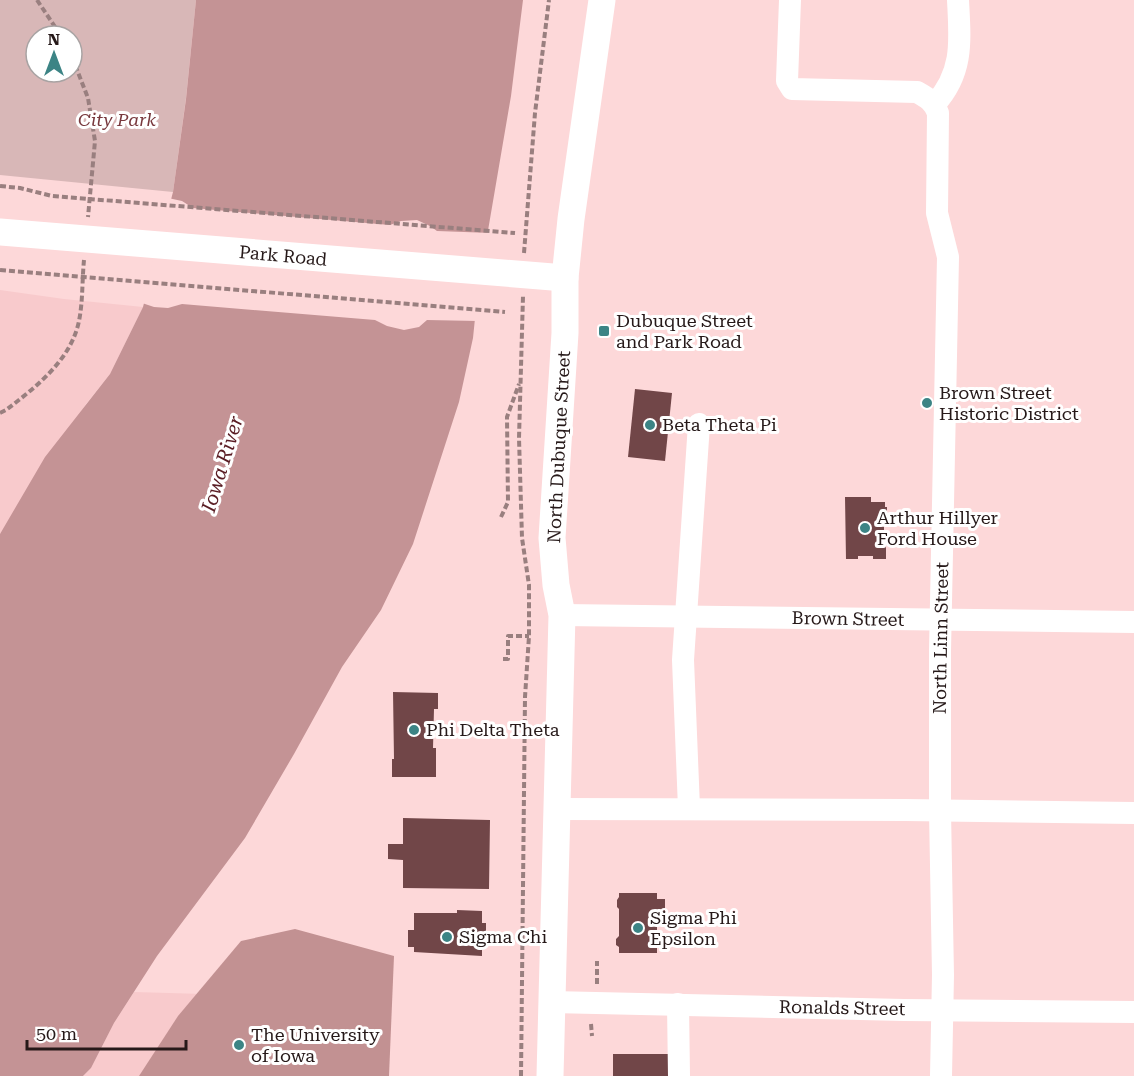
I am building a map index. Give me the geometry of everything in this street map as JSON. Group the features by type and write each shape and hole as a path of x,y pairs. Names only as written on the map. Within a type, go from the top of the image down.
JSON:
{"main road":[{"name":"North Dubuque Street","path":"550,1076 562,615 556,585 552,538 565,333 565,279 571,219 602,0"},
{"name":"Park Road","path":"0,232 565,279"}],"street":[{"path":"790,0 787,81 792,89 917,92 931,101 944,94 958,64 961,44 958,0"},
{"name":"North Linn Street","path":"931,101 938,113 937,213 948,256 940,620 941,1076"},
{"path":"689,808 684,670 699,424"},
{"name":"Brown Street","path":"562,615 1134,622"},
{"path":"557,809 689,808 1134,813"},
{"name":"Ronalds Street","path":"551,1002 1134,1012"},
{"path":"678,1004 679,1076"}],"path":[{"path":"37,0 53,24"},
{"path":"524,232 535,113 549,0"},
{"path":"0,186 20,188 52,196 515,233"},
{"path":"0,270 506,312"},
{"path":"521,1076 525,697 529,636 529,585 522,538 519,438 523,319"},
{"path":"501,517 508,502 507,417 520,381"},
{"path":"502,659 508,659 508,636 529,636"},
{"path":"597,961 597,986"},
{"path":"591,1022 592,1036"}],"shaded area":[{"path":"0,290 143,307 110,374 86,404 0,534"},
{"name":"The University of Iowa","path":"295,929 394,956 389,1076 139,1076 178,1016 241,941"},
{"name":"The University of Iowa","path":"134,992 377,999 375,1076 83,1076 91,1068 114,1023"}],"green space":[{"name":"City Park","path":"0,0 196,0 173,192 0,175"}],"water":[{"name":"Iowa River","path":"196,0 523,0 511,96 478,289 473,338 459,402 413,544 381,610 342,667 245,838 157,956 114,1023 91,1068 83,1076 0,1076 0,534 45,457 110,374 143,307 173,192 186,99"}],"pier":[{"path":"168,198 182,201 193,208 390,225 401,221 417,220 437,231 491,233 478,321 427,320 419,327 404,330 375,320 182,304 168,308 154,307 142,303"}],"building":[{"name":"Beta Theta Pi","path":"635,389 672,393 665,461 628,457"},
{"name":"Arthur Hillyer Ford House","path":"845,497 871,497 871,502 885,502 885,507 887,507 887,527 884,527 886,530 884,545 886,545 886,559 858,556 858,559 846,559"},
{"name":"Phi Delta Theta","path":"393,692 438,693 438,709 434,709 433,748 436,748 436,777 392,777"},
{"path":"403,818 490,820 489,889 403,888 403,860 388,859 388,844 403,844"},
{"name":"Sigma Phi Epsilon","path":"619,893 657,893 657,899 665,899 665,921 657,921 657,953 619,953 616,939 619,936 617,900"},
{"name":"Sigma Chi","path":"457,910 482,911 482,923 486,923 486,944 482,944 482,956 414,952 414,947 408,947 408,930 414,930 414,913 457,913"},
{"path":"613,1054 675,1054 675,1076 613,1076"}],"place":[{"name":"Dubuque Street and Park Road","path":"604,331"},
{"name":"Brown Street Historic District","path":"927,403"},
{"name":"Beta Theta Pi","path":"650,425"},
{"name":"Arthur Hillyer Ford House","path":"865,528"},
{"name":"Phi Delta Theta","path":"414,730"},
{"name":"Sigma Phi Epsilon","path":"638,928"},
{"name":"Sigma Chi","path":"447,937"},
{"name":"The University of Iowa","path":"239,1045"}]}
